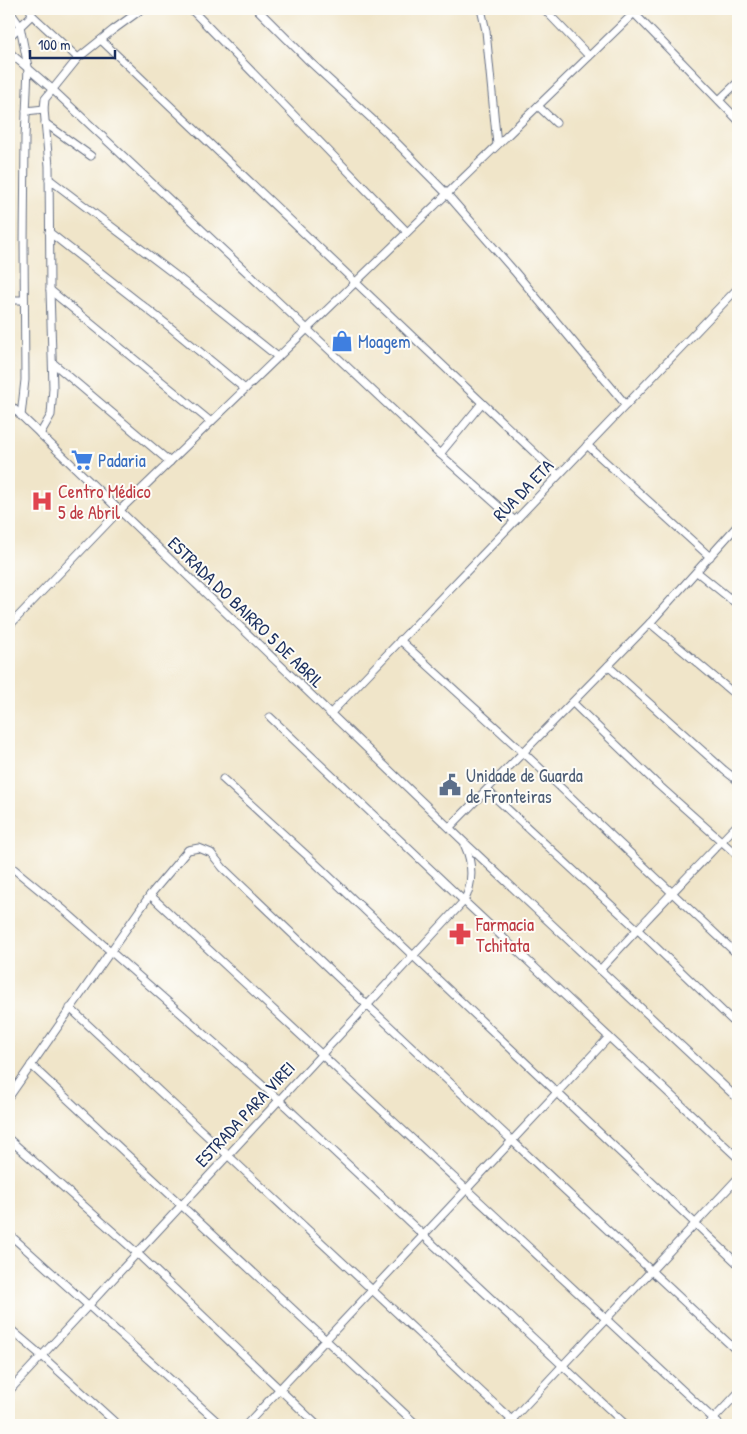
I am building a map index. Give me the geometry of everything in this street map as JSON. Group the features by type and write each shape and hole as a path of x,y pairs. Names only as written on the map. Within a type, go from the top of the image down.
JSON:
{"street":[{"path":"40,434 51,415 53,363 49,179 44,110 45,99 78,58 142,9"},
{"path":"191,9 407,232"},
{"path":"257,9 309,61 386,132 447,194 626,405"},
{"path":"481,9 486,31 497,145"},
{"path":"544,9 589,56"},
{"path":"9,10 20,26 28,67 24,300 25,380 21,416"},
{"path":"9,626 120,510 538,106 632,11 738,120"},
{"path":"9,37 31,12 78,58"},
{"path":"101,40 558,475"},
{"path":"9,52 52,89 440,454 515,521"},
{"path":"719,100 738,82"},
{"path":"538,106 556,123"},
{"path":"26,111 44,110"},
{"path":"45,122 91,156"},
{"path":"49,179 178,277 278,357"},
{"path":"50,232 245,389"},
{"name":"RUA DA ETA","path":"330,714 738,288"},
{"path":"50,290 211,422"},
{"path":"9,300 24,300"},
{"path":"53,363 170,462"},
{"path":"440,454 482,403"},
{"name":"ESTRADA DO BAIRRO 5 DE ABRIL","path":"9,404 463,841 738,1099"},
{"path":"588,445 710,557"},
{"path":"450,827 650,623 738,526"},
{"path":"697,572 738,606"},
{"path":"730,599 738,591"},
{"path":"650,623 738,697"},
{"path":"400,640 524,753 738,955"},
{"path":"608,666 738,782"},
{"path":"573,702 655,782 738,856"},
{"path":"270,717 738,1158"},
{"path":"223,779 314,862 738,1264"},
{"path":"487,790 738,1026"},
{"path":"600,970 738,824"},
{"name":"ESTRADA PARA VIREI","path":"9,1392 464,901 468,894 471,879 469,853 463,841"},
{"path":"9,1097 12,1086 31,1065 150,895 188,850 199,848 211,853 230,874 367,1005 738,1352"},
{"path":"9,865 110,950 279,1100 626,1425"},
{"path":"150,895 720,1425"},
{"path":"70,1008 373,1289 512,1424 563,1366 738,1178"},
{"path":"246,1425 609,1036"},
{"path":"31,1065 416,1425"},
{"path":"9,1139 137,1254 317,1425"},
{"path":"9,1234 221,1425"},
{"path":"9,1328 118,1425"},
{"path":"708,1425 738,1393"}],"place":[{"name":"Moagem","path":"342,341"},
{"name":"Padaria","path":"82,460"},
{"name":"Centro Médico 5 de Abril","path":"42,501"},
{"name":"Unidade de Guarda de Fronteiras","path":"450,785"},
{"name":"Farmacia Tchitata","path":"460,934"}]}
